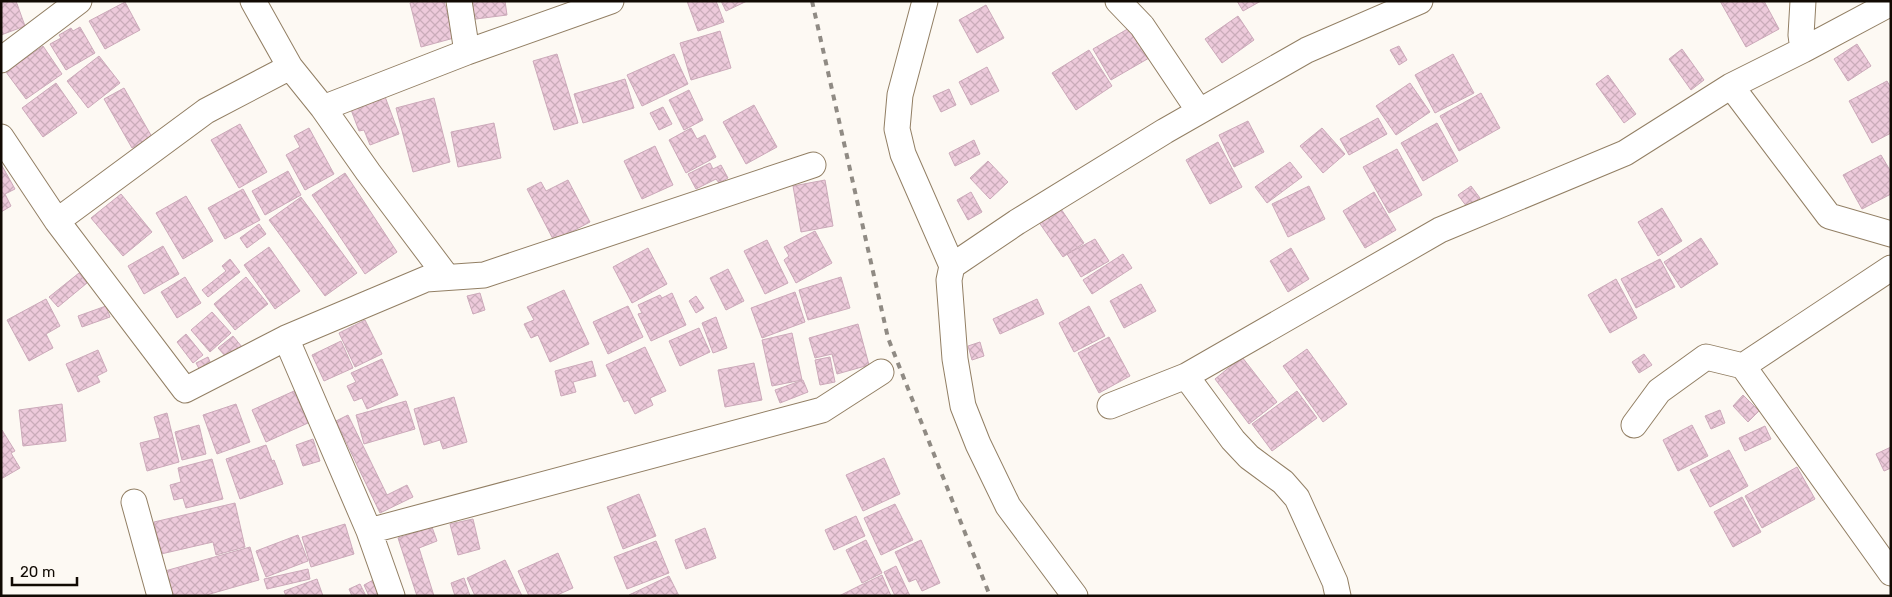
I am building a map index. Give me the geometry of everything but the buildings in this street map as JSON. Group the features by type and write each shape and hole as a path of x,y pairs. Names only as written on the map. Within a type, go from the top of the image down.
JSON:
{"street":[{"path":"1,60 79,1"},
{"path":"253,1 290,67 323,108 368,172 431,255 436,278"},
{"path":"459,1 467,52"},
{"path":"323,108 467,52 611,1"},
{"path":"925,1 900,95 897,129 903,154 952,266 949,280 951,310 955,359 963,406 978,444 1008,506 1075,596"},
{"path":"1118,1 1142,26 1199,111"},
{"path":"952,266 1017,222 1199,111 1307,50 1420,1"},
{"path":"1803,1 1801,35 1803,50"},
{"path":"1110,406 1186,376 1440,230 1624,153 1731,86 1891,3"},
{"path":"57,222 206,111 290,67"},
{"path":"1731,86 1829,216 1891,234"},
{"path":"1,137 57,222 185,390 286,338 436,278 484,275 814,166"},
{"path":"1743,366 1891,268"},
{"path":"286,338 369,531 392,596"},
{"path":"1634,425 1659,391 1706,357 1743,366 1891,573"},
{"path":"369,531 822,410 881,372"},
{"path":"1186,376 1249,457 1283,482 1297,498 1335,582 1338,596"},
{"path":"134,502 160,596"}],"railway":[{"path":"812,1 888,338 990,596"}]}
